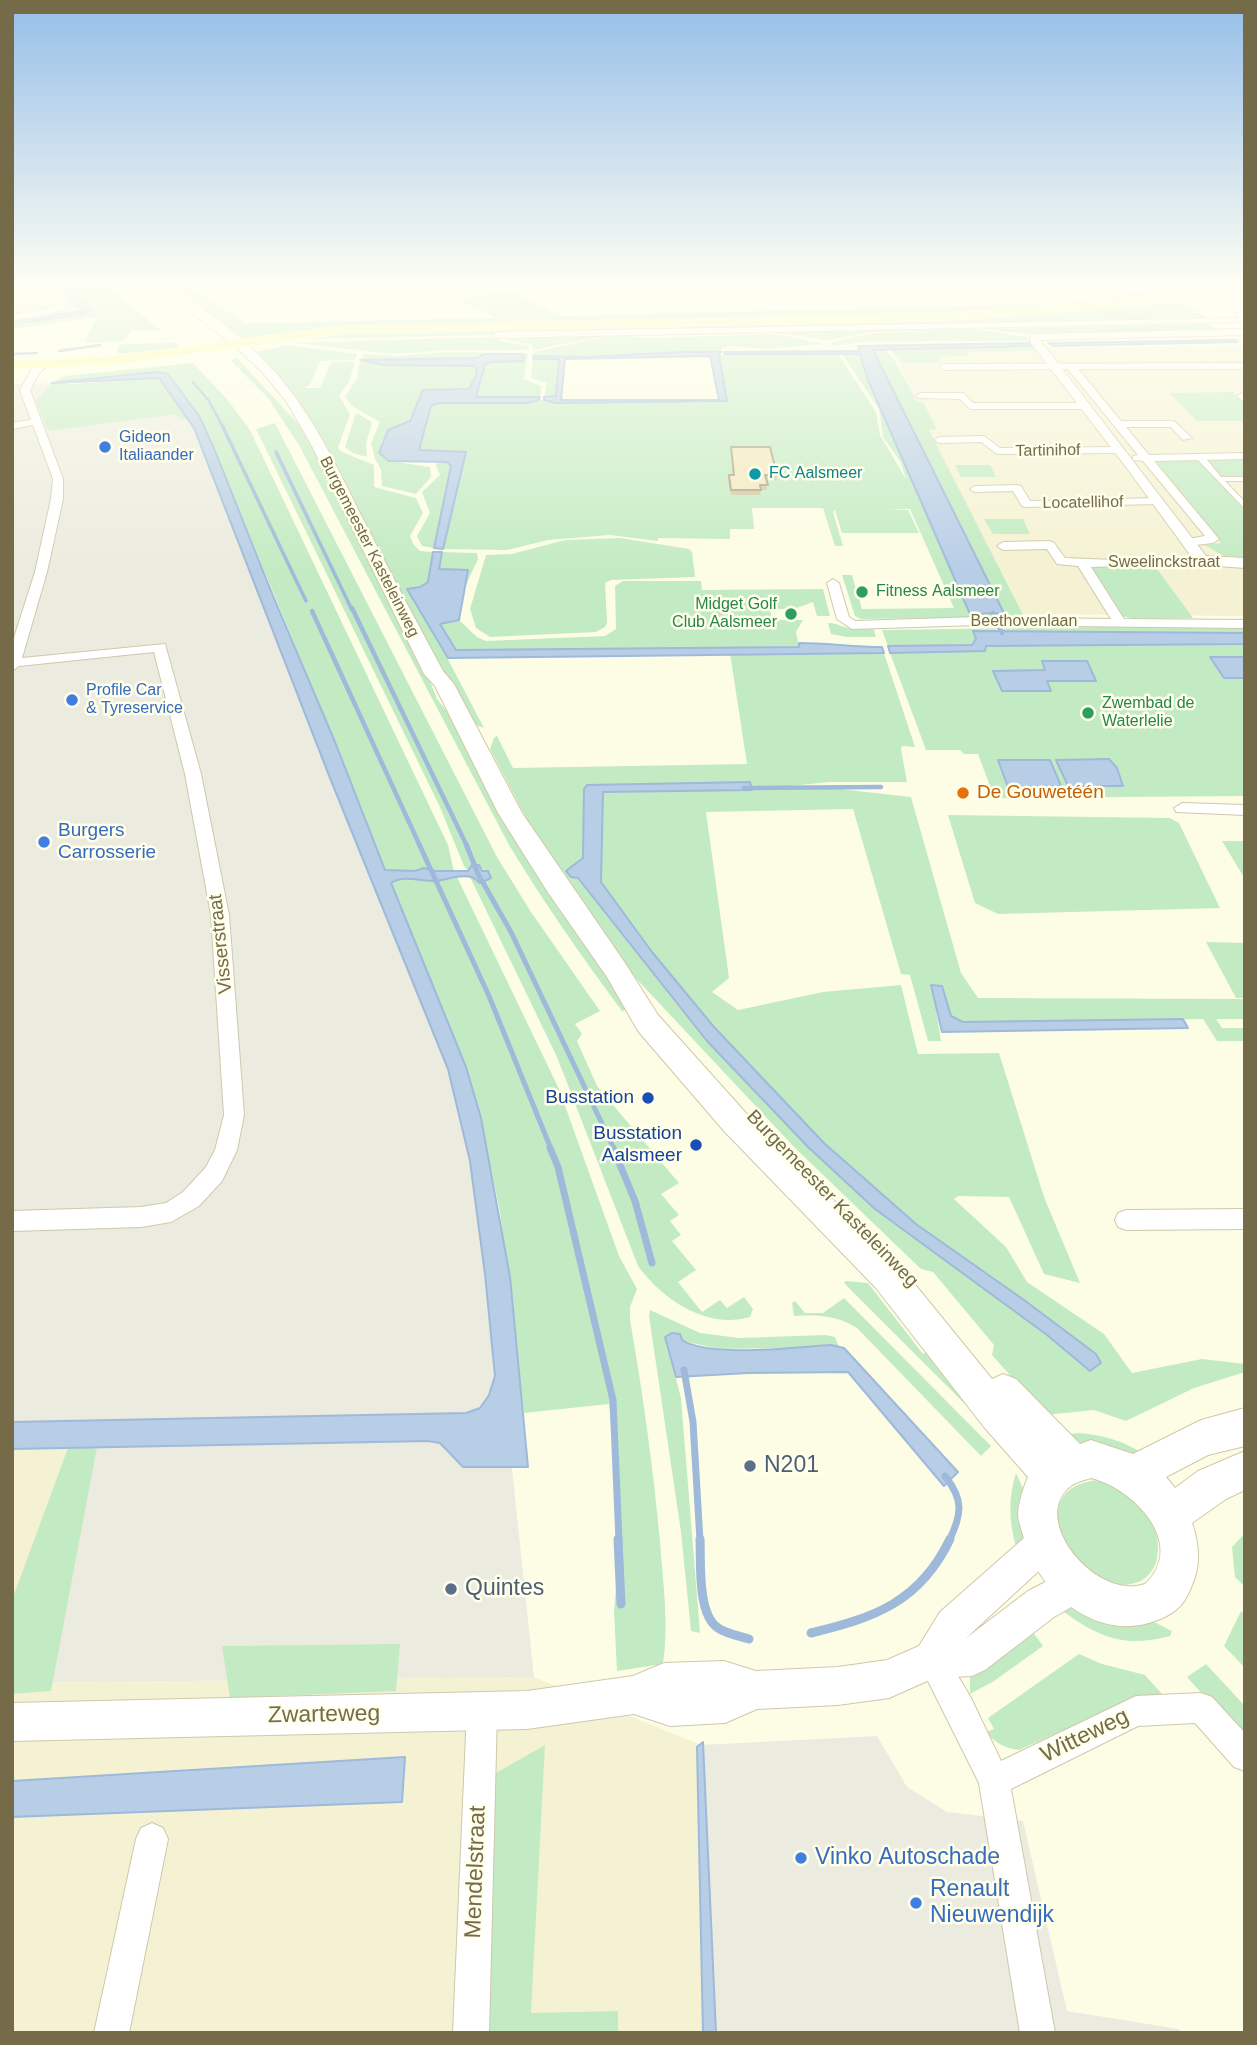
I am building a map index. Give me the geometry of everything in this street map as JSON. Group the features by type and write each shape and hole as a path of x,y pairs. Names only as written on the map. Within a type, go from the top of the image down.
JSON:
{"main road":[{"name":"Burgemeester Kasteleinweg","path":"265,379 303,421 326,459 434,674 437,690 451,702 510,813 556,885 616,970 640,991 661,1018 793,1161 903,1267 1062,1468"},
{"path":"1134,1475 1181,1448 1214,1434 1245,1427"},
{"path":"1091,1459 1112,1463 1134,1475 1154,1492 1170,1515 1180,1547 1179,1567 1172,1586 1163,1596 1141,1606 1118,1607 1096,1599 1074,1585 1056,1565 1044,1543 1038,1518 1040,1495 1062,1468 1091,1459"},
{"path":"1170,1515 1212,1485 1245,1470"}],"street":[{"path":"13,664 41,572 57,499 58,479 28,396 26,386 33,379"},
{"path":"1065,379 1201,560"},
{"path":"1081,379 1213,539 1187,542"},
{"path":"921,396 963,396 970,405 1086,406"},
{"path":"12,426 36,422"},
{"path":"1116,424 1174,424 1187,438"},
{"name":"Tartinihof","path":"939,439 984,439 997,451 1123,454 1146,458 1245,456"},
{"path":"1200,457 1245,507"},
{"path":"1219,479 1245,479"},
{"name":"Locatellihof","path":"975,489 1017,488 1026,504 1158,501"},
{"name":"Sweelinckstraat","path":"1003,546 1051,545 1061,562 1083,564 1152,564 1201,560 1245,563"},
{"name":"Sweelinckstraat","path":"1083,564 1120,623"},
{"name":"Beethovenlaan","path":"833,583 844,619 852,625 978,621 1245,624"},
{"name":"Visserstraat","path":"12,1222 141,1217 171,1212 191,1199 214,1174 226,1150 234,1115 220,915 193,774 160,648 13,664"},
{"path":"1182,808 1245,810"},
{"path":"1126,1220 1245,1219"},
{"path":"1038,2033 994,1781 932,1658 953,1625 1044,1543"},
{"name":"Zwarteweg","path":"12,1722 527,1710 634,1695 670,1707 725,1704 756,1690 838,1686 889,1679 932,1658 972,1657 1041,1604 1074,1585"},
{"name":"Witteweg","path":"994,1781 1136,1711 1201,1708 1245,1756"},
{"name":"Mendelstraat","path":"471,2033 482,1711"},
{"path":"111,2033 152,1839"}],"shaded area":[{"path":"906,379 1245,379 1245,616 1014,614"},
{"path":"60,383 187,409 452,1067 484,1205 534,1677 12,1683 81,1431 12,1433 12,384"},
{"path":"82,1430 12,1630 12,1433"},
{"path":"534,1677 701,1745 710,2033 12,2033 12,1683"},
{"path":"877,1736 907,1787 947,1812 1023,1821 1067,2011 1179,2029 1180,2033 710,2033 701,1745"}],"green space":[{"path":"59,379 98,379 55,385 160,379 189,419 182,420 175,414 48,431 36,401"},
{"path":"172,379 209,379 250,430 448,845 454,872 385,870 206,430"},
{"path":"249,379 257,379 304,430 424,666 437,699 449,714 491,793 607,970 627,1010 622,1011 592,970 509,845 299,445 268,398"},
{"path":"281,379 312,379 310,385 304,388 320,388 324,379 350,379 339,396 350,414 338,448 374,465 374,487 416,498 423,513 410,536 420,551 433,552 428,582 408,590 429,623 484,728 470,723 298,404"},
{"path":"356,379 475,379 472,387 414,409 389,461 430,467 431,477 416,494 382,486 381,470 371,443 380,422 352,406 345,397"},
{"path":"480,379 525,379 541,386 540,397 476,397"},
{"path":"536,379 557,379 556,397 544,397 547,383"},
{"path":"723,379 855,379 876,412 880,435 906,479 901,463 883,437 879,409 859,379 868,379 884,414 1004,613 888,379 905,379 917,402 923,402 937,429 929,430 1024,617 861,619 855,616 842,575 852,575 862,609 954,608 910,509 889,509 908,510 919,533 842,533 835,510 833,512 843,546 835,546 823,508 752,508 754,529 730,529 730,539 658,538 658,541 610,535 548,540 507,550 443,549 466,453 418,450 431,406 544,400 556,403 725,402 727,400"},
{"path":"1233,392 1245,403 1245,421 1197,421 1170,393"},
{"path":"356,413 372,422 366,444 367,457 353,453 345,447"},
{"path":"275,423 497,857 531,912 600,1011 575,1024 582,1034 577,1041 597,1086 679,1183 661,1194 679,1215 670,1221 681,1235 672,1241 696,1270 678,1282 702,1312 720,1300 727,1308 744,1297 753,1309 750,1317 718,1319 687,1309 660,1290 638,1266 557,1057 470,877 480,883 491,878 488,871 472,866 468,871 464,866 439,805 256,429"},
{"path":"1197,459 1245,511 1245,557 1224,556 1205,545 1221,543 1156,462"},
{"path":"1204,459 1245,459 1245,479 1222,479"},
{"path":"438,461 447,462 451,466 434,548 422,546 417,536 430,513 422,492 440,475 436,466"},
{"path":"955,465 990,465 996,477 961,477"},
{"path":"984,519 1023,519 1030,534 993,534"},
{"path":"620,538 689,549 692,552 695,577 611,580 605,583 607,623 596,632 490,637 476,628 470,609 486,555 512,554 565,540"},
{"path":"442,552 477,553 478,559 465,587 468,570 438,569"},
{"path":"1155,566 1193,618 1134,619 1121,616 1091,567"},
{"path":"623,581 701,581 702,590 823,589 830,616 817,616 813,602 794,609 770,609 772,620 803,620 796,632 799,647 456,650 440,624 459,620 477,637 486,641 605,636 616,629 615,586"},
{"path":"828,623 871,629 876,637 831,634"},
{"path":"1245,625 1245,633 974,631 976,639 972,645 888,646 882,630"},
{"name":"Zwembad de Waterlelie","path":"1245,644 1245,796 1000,798 998,793 993,794 978,754 964,754 960,750 926,750 890,653 985,651 986,646"},
{"path":"730,653 884,653 915,747 902,746 901,749 907,782 830,782 781,787 839,789 911,797 961,973 978,998 1245,999 1245,1019 1216,1019 1222,1028 1245,1028 1245,1041 1217,1041 1203,1019 963,1022 951,1016 942,986 932,985 941,1041 928,1041 910,975 901,974 853,809 706,812 729,978 712,992 738,1010 823,992 901,985 918,1054 999,1053 1044,1197 1080,1283 1044,1274 1009,1197 958,1196 954,1199 1006,1247 1027,1282 1104,1334 1132,1373 1202,1359 1245,1364 1245,1372 1194,1388 1126,1421 1094,1410 1045,1415 992,1355 994,1345 933,1272 921,1269 795,1148 629,971 545,854 490,749 497,736 513,768 747,764","holes":["587,785 751,790 603,791 601,882 652,952 714,1027 825,1143 916,1224 1096,1354 1100,1363 1090,1371 1047,1335 875,1209 707,1041 578,877 571,877 567,871 583,858 584,789"]},
{"path":"948,815 1170,818 1179,823 1220,908 998,914 975,903"},
{"path":"1222,841 1245,841 1245,879"},
{"path":"457,877 559,1089 619,1256 637,1289 630,1307 630,1320 660,1542 665,1618 663,1664 617,1671 614,1612 621,1525 609,1404 524,1413 500,1212 481,1118 466,1067 391,883 401,879 436,881"},
{"path":"1206,942 1245,943 1245,998 1236,998"},
{"path":"844,1283 868,1283 923,1354 926,1352 999,1438"},
{"path":"844,1298 991,1446 981,1456 857,1328 827,1317 794,1316 792,1303 795,1301 805,1313 823,1313"},
{"path":"650,1310 700,1333 739,1338 825,1335 835,1337 839,1347 719,1349 665,1337 681,1398 700,1633 691,1631 681,1532"},
{"path":"1079,1433 1115,1440 1148,1457 1084,1451 1062,1435"},
{"path":"97,1447 51,1691 12,1694 12,1600 68,1448"},
{"path":"1016,1473 1027,1497 1026,1536 1016,1547 1010,1510"},
{"path":"1098,1480 1124,1492 1145,1511 1152,1522 1157,1535 1156,1563 1149,1574 1138,1582 1116,1585 1094,1577 1077,1562 1064,1543 1057,1522 1060,1503 1073,1488"},
{"path":"1245,1533 1245,1587 1235,1577 1232,1547"},
{"path":"1067,1604 1152,1621 1172,1631 1170,1636 1153,1640 1110,1637 1084,1626 1057,1607"},
{"path":"1241,1611 1245,1615 1245,1668 1224,1646"},
{"path":"1029,1627 1043,1646 994,1681 970,1694 970,1676"},
{"path":"400,1644 396,1691 230,1698 222,1646"},
{"path":"1079,1654 1102,1664 1145,1675 1162,1694 1162,1701 1131,1700 1019,1750 993,1740 986,1732 994,1729 988,1718"},
{"path":"1206,1664 1245,1706 1245,1742 1187,1677"},
{"path":"545,1745 531,2013 618,2011 618,2033 483,2033 488,1803 496,1773"}],"water":[{"path":"85,379 128,379 52,383"},
{"path":"160,379 172,379 199,416 213,446 385,870 415,871 424,868 436,871 468,871 472,865 479,865 482,871 488,871 491,878 480,883 472,877 462,876 436,881 402,879 391,883 466,1067 481,1118 510,1277 528,1467 463,1467 440,1443 428,1441 12,1449 12,1422 466,1413 480,1408 489,1395 495,1376 470,1161 448,1069 330,778 194,428"},
{"path":"474,379 481,379 476,397 540,397 539,400 526,403 439,403 431,406 419,450 466,452 443,549 434,548 451,466 447,462 389,461 379,453 388,430 410,421 423,390 469,389"},
{"path":"557,379 563,379 561,400 719,400 715,379 723,379 727,401 556,403 544,400 544,397 556,396"},
{"path":"888,379 1004,613 970,614 868,380"},
{"path":"433,552 442,552 439,569 468,570 459,620 440,624 456,650 799,647 799,643 882,647 884,653 448,658 407,589 420,587 428,582"},
{"path":"973,631 1245,633 1245,644 986,646 985,651 890,653 888,646 972,645 976,639"},
{"path":"1210,657 1245,657 1245,678 1224,678"},
{"path":"1042,661 1087,661 1096,681 1047,681 1051,691 1002,691 993,671 1045,670"},
{"path":"1109,759 1117,768 1123,786 1068,786 1056,760"},
{"path":"998,760 1050,760 1061,786 1008,787"},
{"path":"750,782 752,790 603,792 601,882 652,952 714,1027 824,1143 916,1224 1096,1354 1101,1363 1090,1371 1047,1335 875,1209 808,1147 707,1041 578,878 571,877 566,871 583,858 584,789 587,785"},
{"path":"931,985 942,986 951,1016 963,1022 1183,1019 1188,1028 942,1032"},
{"path":"672,1333 680,1334 682,1340 712,1349 754,1350 831,1345 844,1348 958,1472 944,1486 848,1372 676,1377 665,1337"},
{"path":"703,1742 716,2033 703,2033 697,1747"},
{"path":"405,1757 402,1802 12,1817 12,1781"}],"building":[{"name":"FC Aalsmeer","path":"731,447 770,447 777,475 765,475 768,485 760,485 761,490 731,490 729,475 734,475"}],"waterway":[{"path":"193,382 209,401 223,426"},
{"path":"223,426 306,601"},
{"path":"276,452 352,610"},
{"path":"352,608 467,846"},
{"path":"312,611 420,846"},
{"path":"993,613 1002,633"},
{"path":"744,788 881,787"},
{"path":"419,844 489,996 551,1149"},
{"path":"466,844 478,874 511,932 614,1149"},
{"path":"550,1148 558,1167 613,1400 619,1541"},
{"path":"613,1148 635,1201 652,1263"},
{"path":"684,1370 693,1422 700,1541"},
{"path":"945,1476 955,1492 959,1507 957,1523 949,1540"},
{"path":"618,1539 621,1604"},
{"path":"700,1539 706,1611 718,1628 749,1639"},
{"path":"811,1633 855,1621 893,1604 924,1578 938,1561 949,1540"}],"place":[{"name":"Gideon Italiaander","path":"105,447"},
{"name":"FC Aalsmeer","path":"755,474"},
{"name":"Fitness Aalsmeer","path":"862,592"},
{"name":"Midget Golf Club Aalsmeer","path":"791,614"},
{"name":"Profile Car & Tyreservice","path":"72,700"},
{"name":"Zwembad de Waterlelie","path":"1088,713"},
{"name":"De Gouwetéén","path":"963,793"},
{"name":"Burgers Carrosserie","path":"44,842"},
{"name":"Busstation","path":"648,1098"},
{"name":"Busstation Aalsmeer","path":"696,1145"},
{"name":"N201","path":"750,1466"},
{"name":"Quintes","path":"451,1589"},
{"name":"Vinko Autoschade","path":"801,1858"},
{"name":"Renault Nieuwendijk","path":"916,1903"}]}
